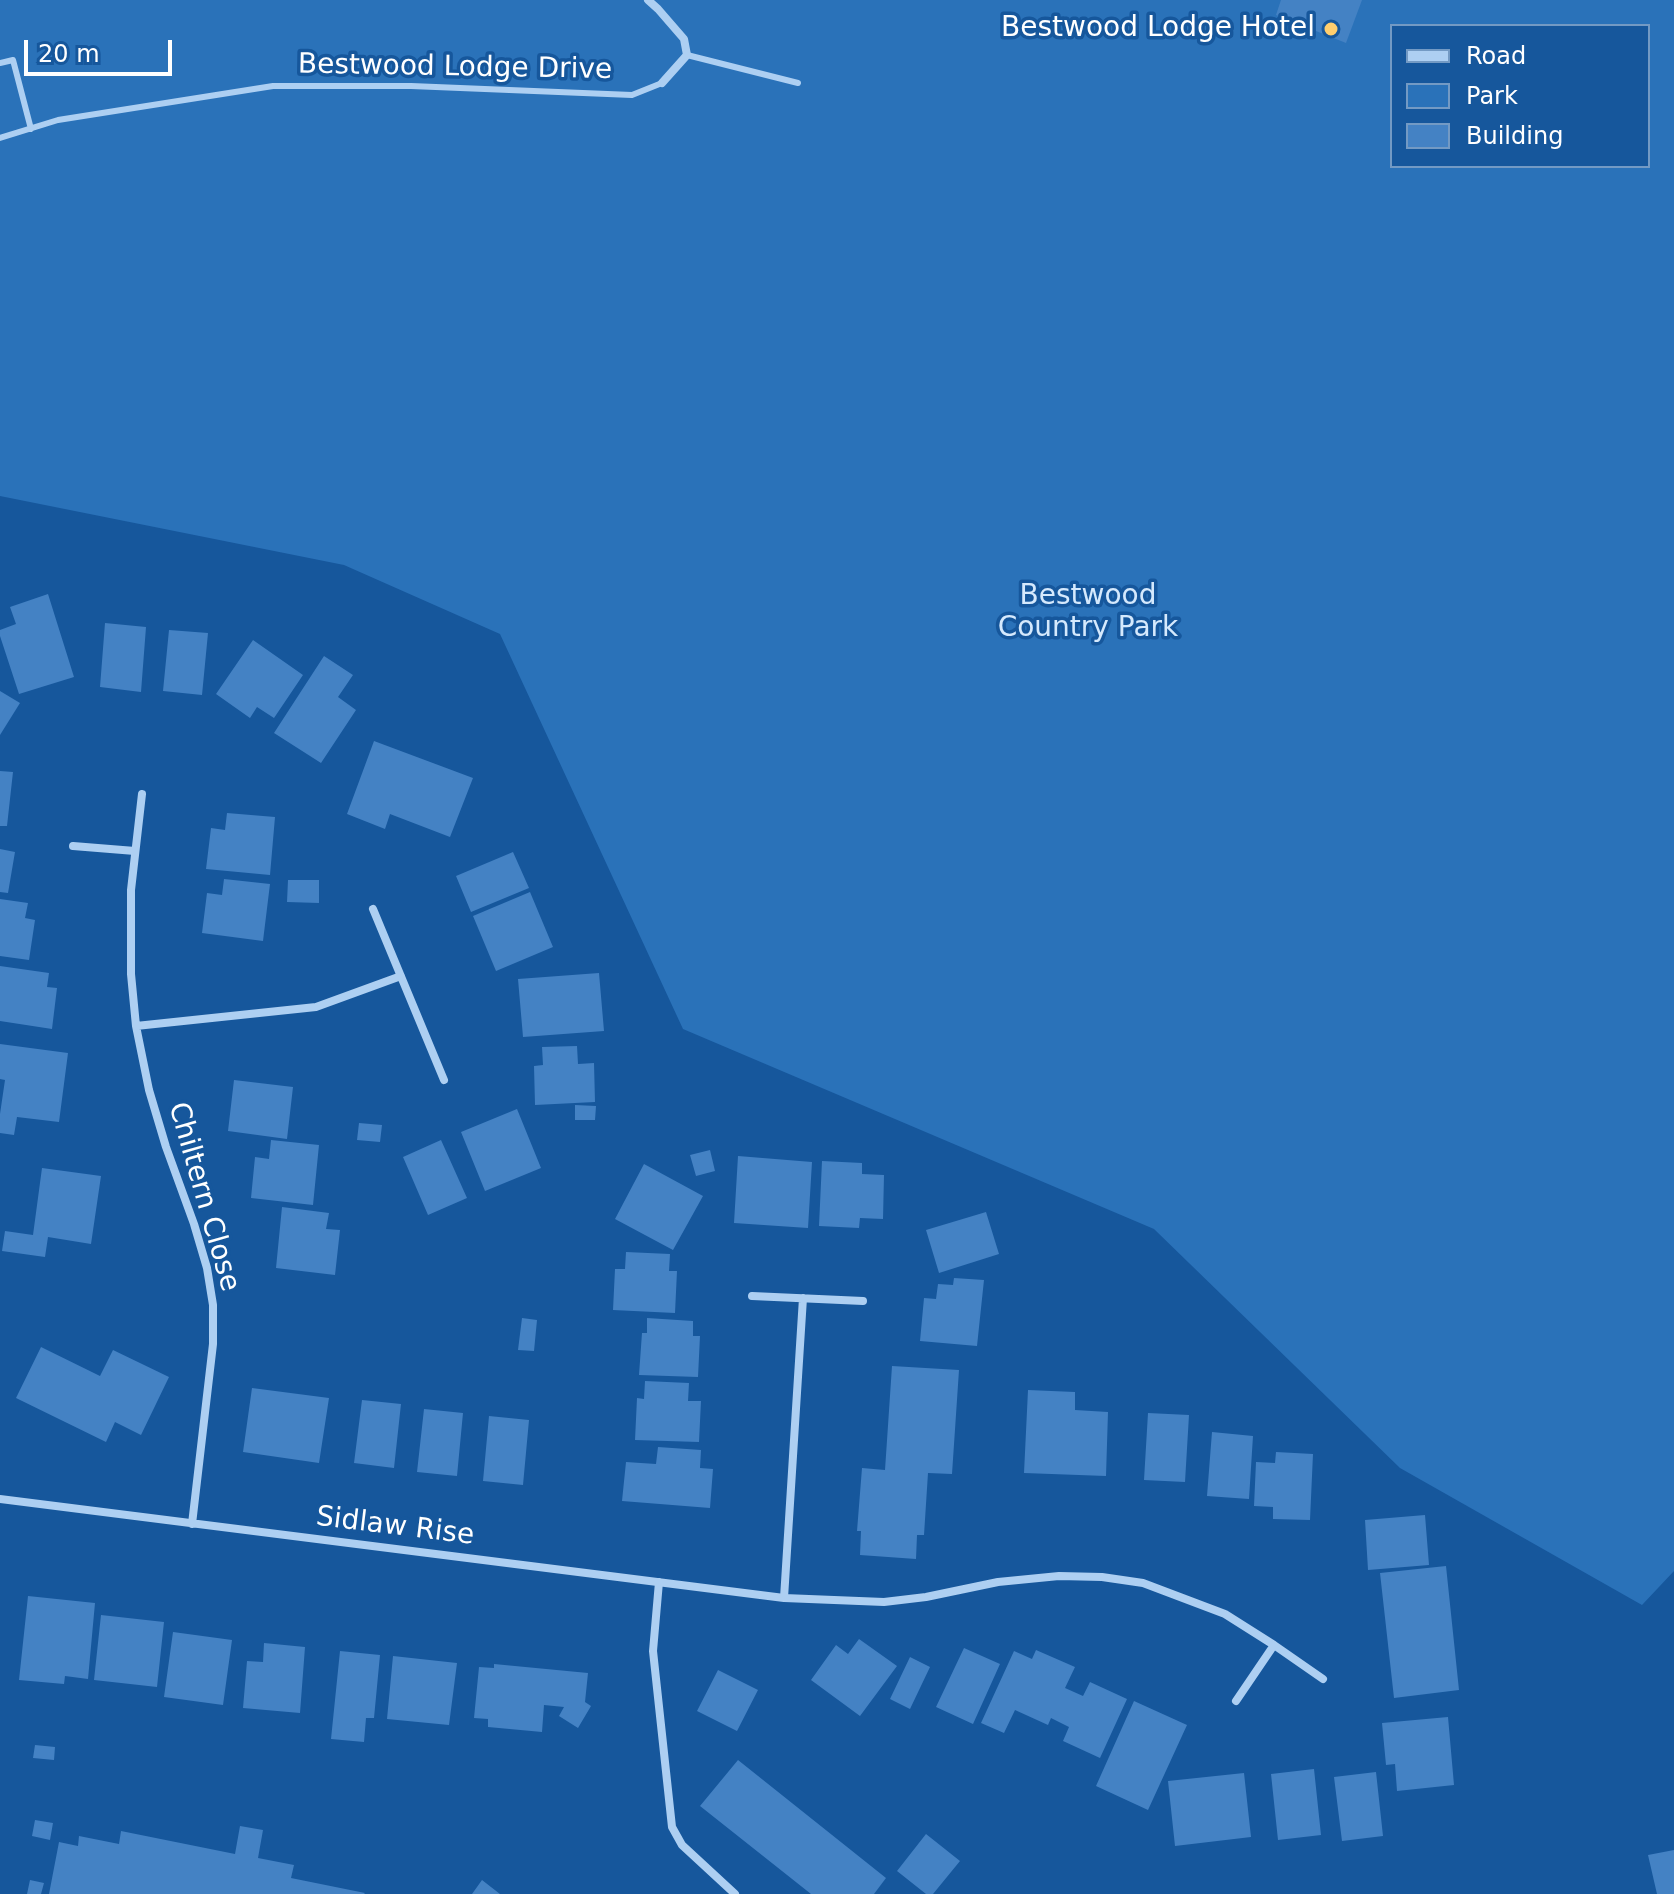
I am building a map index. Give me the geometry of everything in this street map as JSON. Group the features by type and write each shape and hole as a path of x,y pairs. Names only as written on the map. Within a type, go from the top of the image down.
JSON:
{"street":[{"path":"648,0 684,39 687,55"},
{"name":"Bestwood Lodge Drive","path":"662,83 687,55"},
{"name":"Chiltern Close","path":"142,794 131,890 131,974 136,1026 149,1090 194,1224 207,1268 213,1305 213,1344 192,1524"},
{"path":"73,846 135,851"},
{"path":"373,909 444,1080"},
{"path":"136,1026 316,1007 401,976"},
{"path":"752,1296 863,1301"},
{"path":"784,1598 803,1298"},
{"name":"Sidlaw Rise","path":"0,1499 784,1598 884,1602 998,1582 1059,1576 1102,1577 1143,1583 1225,1614 1323,1679"},
{"path":"659,1582 653,1651 672,1827 682,1845 735,1894"},
{"path":"1236,1701 1274,1645"}],"lane":[{"path":"687,55 798,83"},
{"path":"0,63 13,60 31,129"},
{"name":"Bestwood Lodge Drive","path":"0,138 58,120 273,86 411,86 632,95 662,83"}],"green space":[{"name":"Bestwood Country Park","path":"0,0 1674,0 1674,1571 1642,1605 1400,1468 1154,1229 683,1029 500,634 344,565 0,496"}],"building":[{"name":"Bestwood Lodge Hotel","path":"1281,0 1362,0 1346,43 1276,15"},
{"path":"48,594 74,677 19,694 0,630 16,624 10,607"},
{"path":"105,623 146,627 141,692 100,687"},
{"path":"169,630 208,633 202,695 163,691"},
{"path":"253,640 303,675 274,718 257,707 250,718 216,694"},
{"path":"324,656 353,675 338,697 356,710 321,763 274,733"},
{"path":"0,691 20,703 0,735"},
{"path":"374,741 473,778 450,837 390,814 385,829 347,814"},
{"path":"0,771 13,772 7,826 0,826"},
{"path":"227,813 275,817 270,875 206,869 211,828 225,830"},
{"path":"0,849 15,852 8,893 0,892"},
{"path":"513,852 529,888 471,912 456,876"},
{"path":"224,879 270,884 263,941 202,933 207,893 222,895"},
{"path":"288,880 319,880 319,903 287,902"},
{"path":"530,892 553,947 496,971 473,916"},
{"path":"0,899 28,903 25,918 35,920 29,960 0,956"},
{"path":"0,966 49,973 47,987 57,988 52,1029 0,1021"},
{"path":"599,973 604,1031 523,1037 518,979"},
{"path":"0,1044 68,1053 59,1122 17,1117 14,1135 0,1133 5,1080 0,1079"},
{"path":"577,1046 578,1064 594,1063 595,1102 535,1105 534,1066 543,1065 542,1047"},
{"path":"234,1080 293,1087 287,1139 228,1131"},
{"path":"575,1105 596,1106 595,1120 575,1120"},
{"path":"517,1109 541,1168 485,1191 461,1132"},
{"path":"359,1123 382,1125 380,1142 357,1140"},
{"path":"271,1140 319,1145 313,1205 251,1198 255,1157 269,1159"},
{"path":"441,1140 467,1198 428,1215 403,1157"},
{"path":"710,1150 715,1171 696,1176 690,1155"},
{"path":"738,1156 812,1162 808,1228 734,1223"},
{"path":"822,1161 862,1163 862,1174 884,1175 883,1219 860,1218 859,1228 819,1226"},
{"path":"644,1164 703,1196 673,1250 615,1219"},
{"path":"42,1168 101,1176 91,1244 48,1237 45,1257 2,1251 5,1231 33,1235"},
{"path":"282,1207 329,1213 326,1229 340,1230 335,1275 276,1268"},
{"path":"986,1212 999,1254 939,1273 926,1230"},
{"path":"626,1252 670,1254 669,1271 677,1271 675,1313 613,1310 615,1269 625,1269"},
{"path":"954,1278 984,1280 977,1346 920,1341 924,1298 936,1299 938,1284 953,1285"},
{"path":"522,1318 537,1320 534,1351 518,1350"},
{"path":"647,1318 693,1321 693,1336 700,1336 698,1377 639,1375 642,1333 647,1333"},
{"path":"41,1347 100,1376 113,1350 169,1377 141,1435 115,1422 106,1442 16,1398"},
{"path":"892,1366 959,1370 952,1474 928,1473 924,1535 917,1535 916,1559 860,1555 861,1531 857,1531 862,1468 885,1470"},
{"path":"645,1381 689,1383 688,1401 701,1401 699,1442 635,1440 637,1398 644,1399"},
{"path":"252,1388 329,1398 319,1463 243,1452"},
{"path":"1028,1390 1075,1392 1075,1410 1108,1412 1106,1476 1024,1473"},
{"path":"362,1400 401,1404 394,1468 354,1463"},
{"path":"424,1409 463,1413 457,1476 417,1472"},
{"path":"1148,1413 1189,1415 1185,1482 1144,1480"},
{"path":"489,1416 529,1420 523,1485 483,1481"},
{"path":"1212,1432 1253,1436 1249,1499 1207,1496"},
{"path":"658,1447 701,1450 700,1468 713,1469 710,1508 622,1501 626,1462 656,1464"},
{"path":"1276,1452 1313,1454 1310,1520 1273,1519 1273,1507 1254,1506 1256,1462 1275,1463"},
{"path":"1425,1515 1429,1565 1368,1570 1365,1520"},
{"path":"1446,1566 1459,1690 1394,1698 1380,1573"},
{"path":"28,1596 95,1603 88,1679 65,1676 64,1684 19,1680"},
{"path":"101,1615 164,1622 157,1687 94,1680"},
{"path":"173,1632 232,1640 223,1705 164,1697"},
{"path":"859,1639 897,1666 860,1716 811,1680 836,1645 848,1654"},
{"path":"264,1643 305,1647 300,1713 243,1708 247,1661 263,1662"},
{"path":"964,1648 1000,1664 973,1724 936,1707"},
{"path":"1036,1650 1075,1667 1065,1688 1083,1696 1090,1682 1127,1699 1100,1758 1063,1741 1069,1727 1051,1718 1048,1725 1015,1710 1004,1733 981,1723 1014,1651 1032,1659"},
{"path":"340,1651 380,1655 374,1718 366,1718 364,1742 331,1739"},
{"path":"393,1656 457,1663 449,1725 387,1719"},
{"path":"910,1657 930,1667 910,1709 890,1699"},
{"path":"494,1664 588,1673 585,1702 591,1706 578,1728 559,1716 564,1707 544,1705 542,1732 488,1727 488,1719 474,1718 479,1667 494,1668"},
{"path":"718,1670 758,1690 737,1731 697,1711"},
{"path":"1134,1701 1187,1725 1148,1810 1096,1786"},
{"path":"1448,1717 1454,1785 1397,1791 1395,1764 1386,1765 1382,1723"},
{"path":"35,1745 55,1747 54,1760 33,1758"},
{"path":"738,1760 886,1878 874,1894 811,1894 700,1806"},
{"path":"1314,1769 1321,1835 1278,1840 1271,1774"},
{"path":"1376,1772 1383,1836 1342,1841 1334,1777"},
{"path":"1244,1773 1251,1837 1175,1846 1168,1781"},
{"path":"35,1820 53,1823 50,1840 32,1836"},
{"path":"240,1826 263,1830 258,1858 294,1865 291,1878 365,1893 49,1894 59,1842 78,1846 79,1836 119,1844 121,1831 235,1854"},
{"path":"926,1834 960,1861 933,1894 926,1894 897,1871"},
{"path":"1674,1850 1674,1894 1657,1894 1648,1855"},
{"path":"30,1880 44,1883 41,1894 27,1894"},
{"path":"482,1880 500,1894 472,1894"}],"place":[{"name":"Bestwood Lodge Hotel","path":"1331,29"}]}
